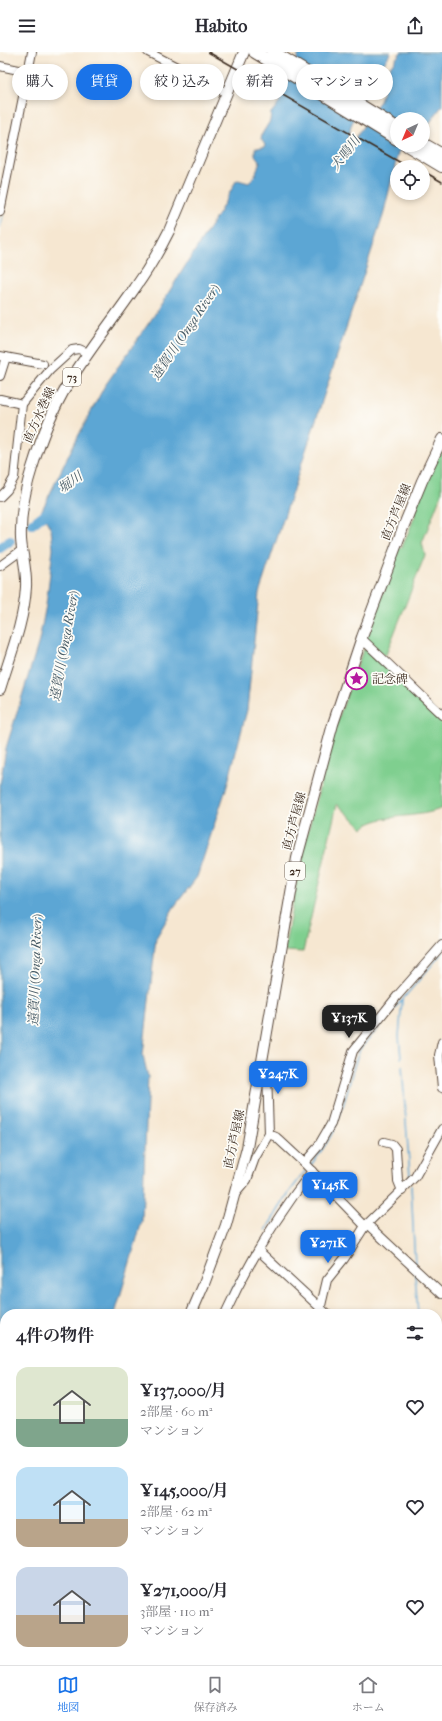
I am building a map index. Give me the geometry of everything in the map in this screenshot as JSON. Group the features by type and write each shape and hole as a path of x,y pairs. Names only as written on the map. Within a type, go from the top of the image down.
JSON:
{"highway":[{"path":"256,52 390,135"},
{"path":"273,52 390,124"},
{"path":"430,148 442,155"},
{"path":"419,152 442,166"}],"main road":[{"name":"73","path":"227,93 244,52"},
{"name":"直方水巻線","path":"0,689 20,622 26,588 26,572 22,550 21,517 32,469 52,416 67,385 88,353 136,288 155,257 169,231 227,93"},
{"name":"直方芦屋線","path":"193,1309 226,1225 247,1148 297,858 333,724 362,638 404,525 442,438"}],"street":[{"path":"30,64 32,52"},
{"path":"148,52 227,93"},
{"path":"0,66 12,69"},
{"path":"0,212 22,100"},
{"path":"0,497 7,490 14,478 22,404 50,370 72,350 79,349 88,353"},
{"path":"0,376 3,357 43,364"},
{"path":"0,400 22,404"},
{"path":"0,566 22,550"},
{"path":"362,638 442,715"},
{"path":"227,1309 235,1291 308,1167 331,1124 353,1052 398,995 442,945"},
{"path":"442,1042 439,1055 442,1088"},
{"path":"235,1195 247,1180 255,1158 269,1134 267,1071 262,1062"},
{"path":"320,1309 327,1280 344,1259 366,1225 415,1177 442,1129"},
{"path":"269,1134 276,1137 308,1167 336,1198 442,1294"},
{"path":"384,1142 392,1144 396,1148 398,1181 402,1191"},
{"path":"259,1251 317,1309"}],"green space":[{"path":"442,447 442,492 422,543 425,555 385,657 367,639 367,637 399,548 402,547 415,516 414,510"},
{"path":"369,649 442,719 442,808 423,814 379,820 370,823 363,828 337,804 303,952 284,951 300,862 335,728 363,650"}],"water":[{"path":"300,52 391,52 384,64 296,64 296,100 363,100 361,108 352,123 345,147 346,150 354,141 380,100 393,100 392,64 401,52 442,52 442,106 430,122 430,112 390,112 390,152 399,152 396,160 390,160 390,187 383,216 259,593 247,710 227,786 197,877 174,907 156,938 143,1055 148,1077 142,1221 116,1309 0,1309 0,785 6,748 39,641 46,605 53,549 51,529 41,512 104,387 153,317 220,211 236,181 238,180 249,183 254,177 260,162 255,155 255,148 264,147 265,145 261,139 262,134 270,121 271,113 280,100 288,100 288,78"}],"waterway":[{"path":"0,227 3,215"},
{"name":"堀川","path":"32,524 54,507"},
{"name":"堀川","path":"0,548 10,541"},
{"path":"310,1166 332,1134 342,1110 360,1049 442,953"},
{"path":"401,1058 399,1036 402,1001"},
{"path":"402,1066 410,1176"},
{"path":"266,1230 288,1194 306,1170"},
{"path":"411,1185 415,1265"},
{"path":"415,1274 418,1309"},
{"path":"222,1309 238,1279"}],"railway":[{"path":"208,52 396,160"},
{"path":"430,175 442,182"}],"place":[{"name":"記念碑","path":"356,679"}],"water label":[{"name":"犬鳴川","path":"345,153"},
{"name":"遠賀川 (Onga River)","path":"185,332"},
{"name":"遠賀川 (Onga River)","path":"64,646"},
{"name":"遠賀川 (Onga River)","path":"35,970"}]}
